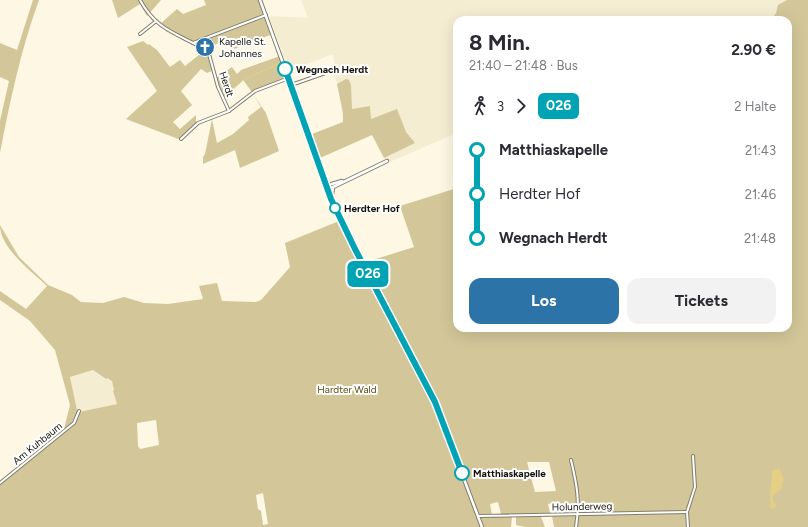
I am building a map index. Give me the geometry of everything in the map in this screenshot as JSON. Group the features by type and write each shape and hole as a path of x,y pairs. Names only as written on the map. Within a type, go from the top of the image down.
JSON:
{"main road":[{"path":"260,0 309,135 325,186 346,232 435,402 482,527"},
{"path":"327,190 386,161"},
{"path":"325,186 347,180"},
{"path":"331,199 333,188"}],"street":[{"name":"Herdt","path":"140,0 155,22 166,30 206,50 209,54 218,87 229,111"},
{"path":"193,43 266,15"},
{"path":"140,34 155,22"},
{"path":"291,85 334,70"},
{"name":"Herdt","path":"181,138 198,123 229,111 255,91 289,78"},
{"name":"Am Kuhbaum","path":"0,483 59,436 74,422 79,411"},
{"path":"688,527 687,512 695,487 693,456"},
{"path":"571,460 578,491 578,514 576,527"},
{"name":"Holunderweg","path":"478,516 687,512"}],"shaded area":[{"path":"301,0 787,0 778,5 774,16 453,16 453,135 387,163 366,120 343,122 340,96 333,68 335,68 333,54 289,71 269,16 308,18"},
{"path":"93,370 105,379 107,378 112,381 117,404 80,412 77,410 70,377"},
{"path":"779,468 784,480 782,483 782,488 773,497 776,507 771,509 769,506 771,503 770,495 772,471"}],"green space":[{"path":"33,0 39,0 16,75 0,153 0,121 9,81 0,77 0,43 17,50"},
{"path":"112,0 161,0 147,16 140,4 118,18"},
{"path":"204,0 258,0 273,34 234,49 229,38 204,51 192,41 167,30 160,24 177,9 183,14 206,5"},
{"name":"Hardter Wald","path":"787,0 808,0 808,527 554,527 552,516 541,517 545,527 525,527 516,525 516,517 512,517 511,527 0,527 0,484 58,438 73,424 79,412 117,404 112,381 107,378 106,379 93,370 70,377 77,410 79,411 72,423 60,434 64,429 70,405 55,350 30,321 0,300 0,291 26,309 47,286 25,266 11,250 1,234 0,225 19,257 48,285 72,295 81,302 103,303 124,297 144,303 168,304 203,299 199,286 217,283 222,301 256,302 261,300 290,267 285,243 339,221 360,264 414,247 400,206 453,189 453,332 792,332 792,16 774,16 778,5","holes":["156,420 159,445 140,449 138,446 137,423","527,462 549,462 556,491 535,492","263,493 268,524 263,525 261,511 258,509 256,495","558,501 561,513 550,513 548,504","498,502 501,514 492,515 490,504"]},
{"path":"143,41 157,50 170,67 180,60 185,66 204,51 208,57 212,71 207,73 201,69 181,91 192,105 173,122 180,129 196,115 196,122 198,124 181,140 126,119 157,91 127,47"},
{"path":"280,56 289,78 252,92 243,80 223,98 216,78 232,67 237,74 241,70"},
{"path":"346,79 349,80 351,85 352,109 370,106 371,119 397,109 406,132 415,143 384,158 372,135 320,158 312,134 343,122 343,113 337,84"},
{"path":"253,94 266,113 279,151 240,168 235,150 203,164 203,157 205,154 212,119 217,143 233,134 249,120 248,117 261,107"}],"waterway":[{"path":"148,14 153,21"},
{"path":"170,33 174,35"},
{"path":"244,79 281,63"},
{"path":"214,75 215,82"},
{"path":"224,98 242,81"},
{"path":"220,94 222,99"}],"bus line":[{"name":"026","path":"285,69 324,181 338,215 435,402 462,473"}],"place":[{"name":"Kapelle St. Johannes","path":"205,47"},
{"name":"Wegnach Herdt","path":"285,69"},
{"name":"Herdter Hof","path":"335,208"},
{"name":"Matthiaskapelle","path":"462,473"}]}
